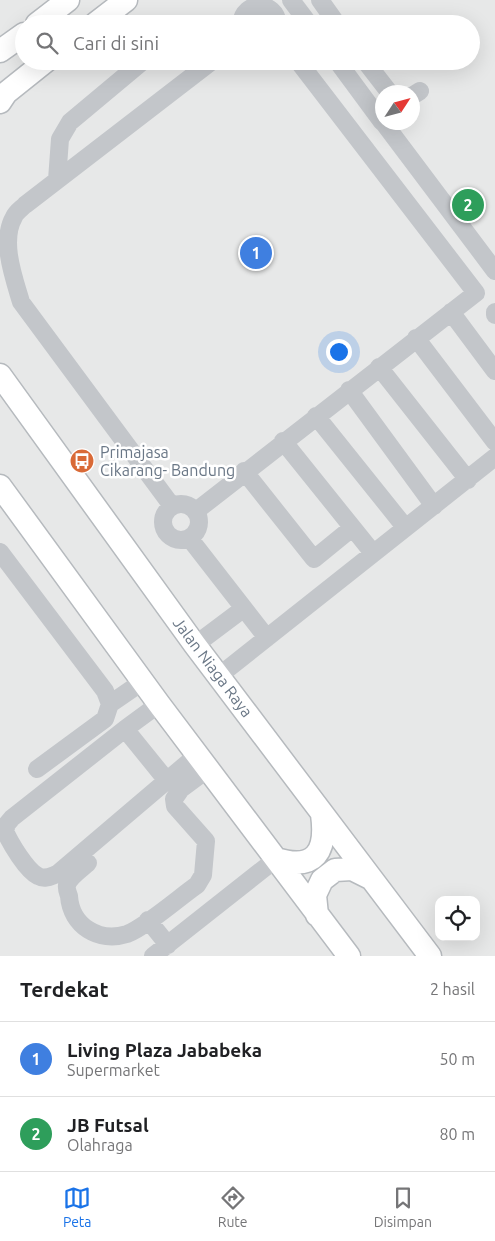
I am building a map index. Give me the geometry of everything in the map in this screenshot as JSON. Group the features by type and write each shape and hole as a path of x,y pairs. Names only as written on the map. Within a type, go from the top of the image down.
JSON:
{"main road":[{"path":"49,15 68,0"},
{"path":"107,15 126,0"},
{"path":"2,46 15,39"},
{"path":"0,102 6,93 35,70"},
{"name":"Jalan Niaga Raya","path":"0,375 195,645 220,675 322,814 430,956"},
{"path":"0,486 142,682 349,956"},
{"path":"276,859 294,865 309,861 320,850 325,834 322,814"},
{"path":"317,915 315,895 322,880 336,870 352,869 370,878"}],"lane":[{"path":"291,0 302,15"},
{"path":"320,0 331,15"},
{"path":"243,15 250,3 270,8 276,15"},
{"path":"57,180 60,140 70,122 132,70"},
{"path":"172,506 21,302 12,270 8,237 13,217 57,180 200,70"},
{"path":"196,511 348,390 476,293 305,70"},
{"path":"344,70 375,111"},
{"path":"372,70 383,85"},
{"path":"389,130 495,271"},
{"path":"451,312 495,371"},
{"path":"416,338 495,442"},
{"path":"379,367 468,480"},
{"path":"348,390 434,506"},
{"path":"316,416 405,527"},
{"path":"283,442 373,553"},
{"path":"220,675 495,457"},
{"path":"244,471 314,559 352,528"},
{"path":"184,504 196,511 199,523 195,536 190,539 177,540 171,538 163,528 164,516 172,506 184,504"},
{"path":"190,539 267,638"},
{"path":"0,552 105,691 110,704"},
{"path":"195,645 243,609"},
{"path":"37,769 105,719 110,704 142,682"},
{"path":"159,704 7,824 5,831 28,868 37,876 46,878 57,874 168,782 203,762"},
{"path":"125,729 168,782"},
{"path":"94,858 71,878 67,886 69,902 81,926 94,934 128,934 197,885 203,875 206,841 176,806 174,799 203,762"},
{"path":"152,956 276,859"},
{"path":"148,920 168,945"}],"shaded area":[{"path":"0,0 495,0 495,956 0,956"}],"place":[{"name":"JB Futsal","path":"468,205"},
{"name":"Living Plaza Jababeka","path":"256,253"},
{"name":"Primajasa Cikarang- Bandung","path":"82,461"}]}
